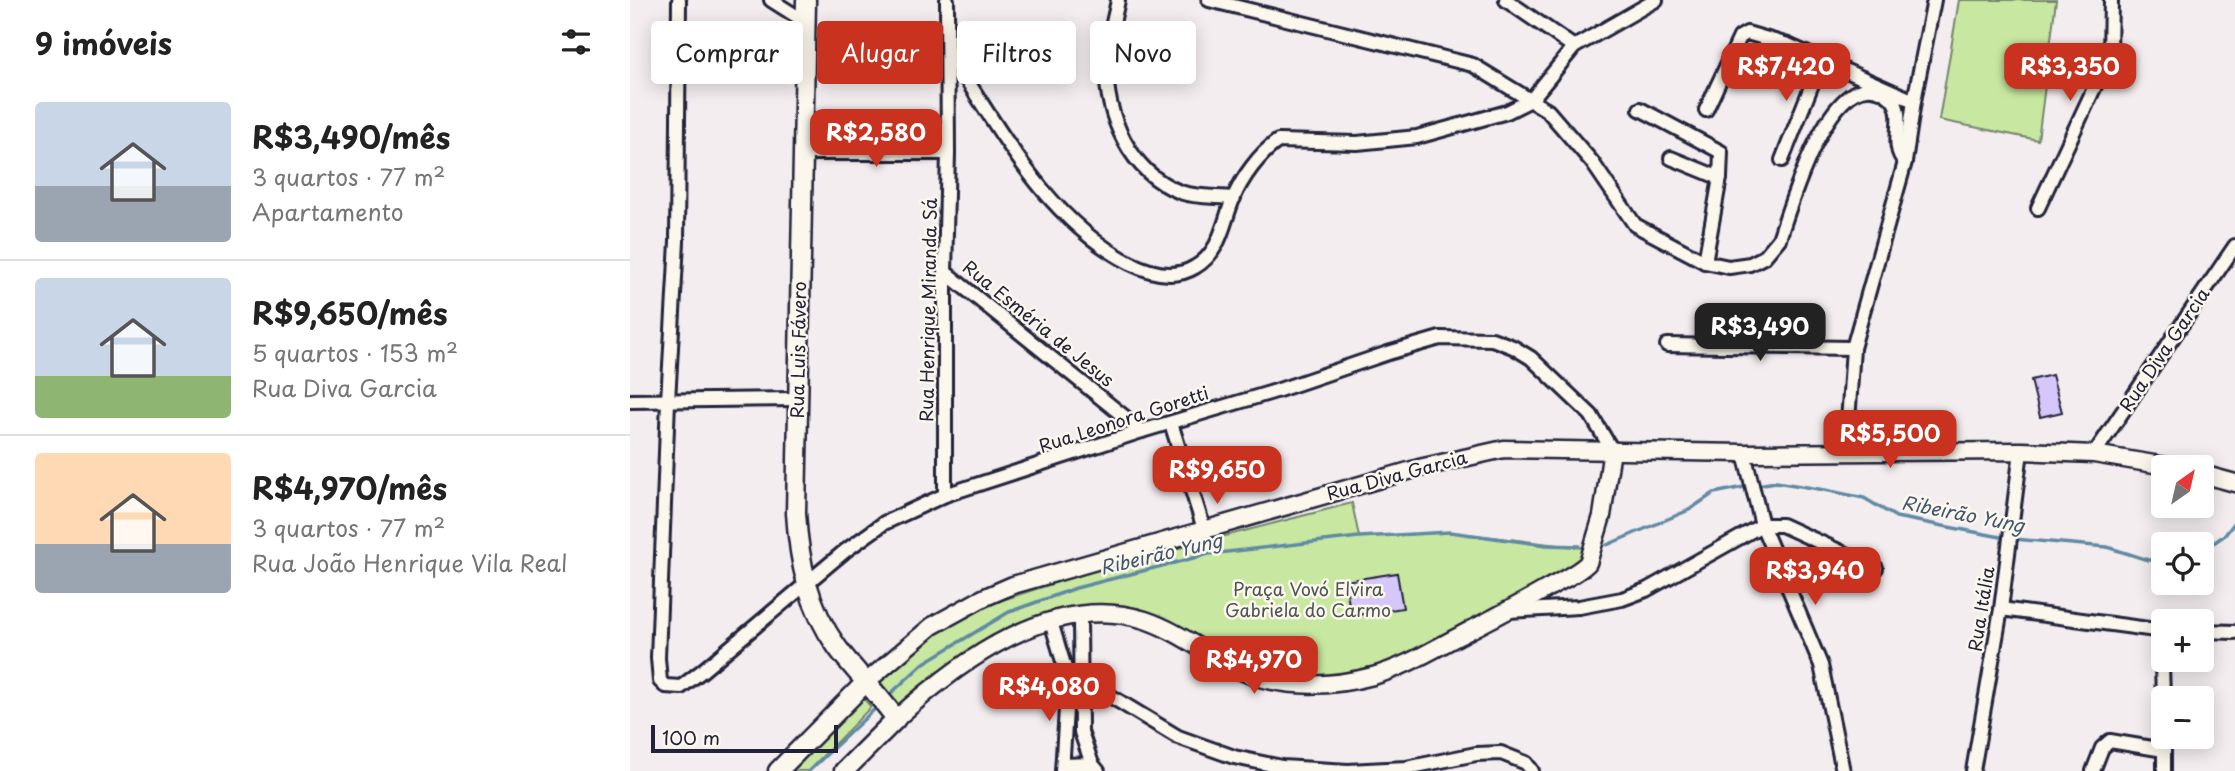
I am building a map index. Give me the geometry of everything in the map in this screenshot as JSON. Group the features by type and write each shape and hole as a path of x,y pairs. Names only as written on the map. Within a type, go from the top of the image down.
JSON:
{"main road":[{"name":"Rua Luis Fávero","path":"806,0 796,513 800,560 814,608 836,645 893,716"},
{"name":"Rua Diva Garcia","path":"778,771 870,688"},
{"path":"844,771 893,716"}],"street":[{"path":"668,401 677,242 679,0"},
{"path":"771,0 804,21"},
{"name":"Rua Henrique Miranda Sá","path":"945,495 947,0"},
{"path":"1118,0 1106,62 1108,94 1115,120 1129,150 1143,169 1162,184 1182,193 1234,198"},
{"path":"1209,0 1332,32 1456,59 1485,72 1548,111 1566,130 1635,225 1705,262 1729,267 1750,264 1772,249 1779,239 1808,161 1830,113 1854,93 1866,90 1880,92 1894,102 1898,111 1896,147 1905,162"},
{"path":"948,51 1023,164 1058,207 1094,240 1117,256 1163,275 1195,268 1219,241 1234,198 1256,162 1278,141 1357,143 1417,137 1507,112 1531,100 1574,47 1656,0"},
{"path":"1846,452 1853,348 1905,162 1934,0"},
{"path":"2038,208 2110,54 2110,0"},
{"path":"1509,1 1574,47"},
{"path":"1706,110 1743,34 1755,34 1822,59 1914,101"},
{"path":"1782,160 1822,59"},
{"path":"1640,109 1675,130 1718,149 1722,156 1705,262"},
{"path":"803,153 948,152"},
{"path":"1671,158 1720,178"},
{"name":"Rua Diva Garcia","path":"2094,454 2235,246"},
{"name":"Rua Esméria de Jesus","path":"945,272 1143,431"},
{"name":"Rua Leonora Goretti","path":"668,401 659,658 660,681 669,687 681,687 884,523 945,495 1440,338 1492,339 1531,358 1591,415 1612,450"},
{"path":"1667,345 1853,348"},
{"path":"630,401 798,399"},
{"path":"1171,423 1204,529"},
{"path":"893,716 965,662 1002,642 1051,622 1080,616 1113,614 1145,620 1193,643 1228,666 1281,683 1317,685 1376,676 1508,611 1588,563 1602,516 1612,450"},
{"name":"Rua Diva Garcia","path":"870,688 932,626 983,598 1038,577 1419,468 1491,451 2021,452 2094,454 2151,464"},
{"name":"Rua Itália","path":"1973,771 2001,610 2021,452"},
{"path":"1744,453 1762,525 1821,664 1843,771"},
{"path":"2214,477 2235,483"},
{"path":"1508,611 1579,607 1622,599 1646,590 1762,525 1773,524 1790,528 1876,568"},
{"path":"2001,610 2151,630"},
{"path":"1051,622 1068,678 1063,768 1095,767 1082,732 1080,616"},
{"path":"2214,631 2235,632"},
{"path":"1068,678 1082,679 1178,737 1234,757 1282,767 1348,771 1406,768 1476,754 1501,752 1526,763 1532,771"},
{"path":"2093,771 2102,748 2110,741 2164,750 2164,771"}],"green space":[{"path":"1959,0 2056,0 2038,140 1939,120"},
{"name":"Praça Vovó Elvira Gabriela do Carmo","path":"1352,503 1359,537 1450,532 1592,549 1581,563 1374,673 1281,680 1211,648 1111,618 1070,624 1006,645 901,712 875,685 940,629 984,606 1098,569"},
{"path":"860,694 871,707 808,771 783,771"}],"building":[{"path":"2052,375 2062,412 2040,417 2031,380"},
{"path":"1397,573 1403,608 1351,616 1345,581"}],"waterway":[{"name":"Ribeirão Yung","path":"1757,485 1776,482 1864,498 1896,517 2006,538"},
{"name":"Ribeirão Yung","path":"1607,545 1689,510 1714,493 1749,486"},
{"name":"Ribeirão Yung","path":"2214,543 2225,535 2235,522"},
{"name":"Ribeirão Yung","path":"887,697 924,663 1009,612 1076,588 1209,554 1359,537 1450,532 1546,545 1579,546"},
{"name":"Ribeirão Yung","path":"2014,539 2107,547 2151,560"},
{"name":"Ribeirão Yung","path":"809,771 879,705"}]}
